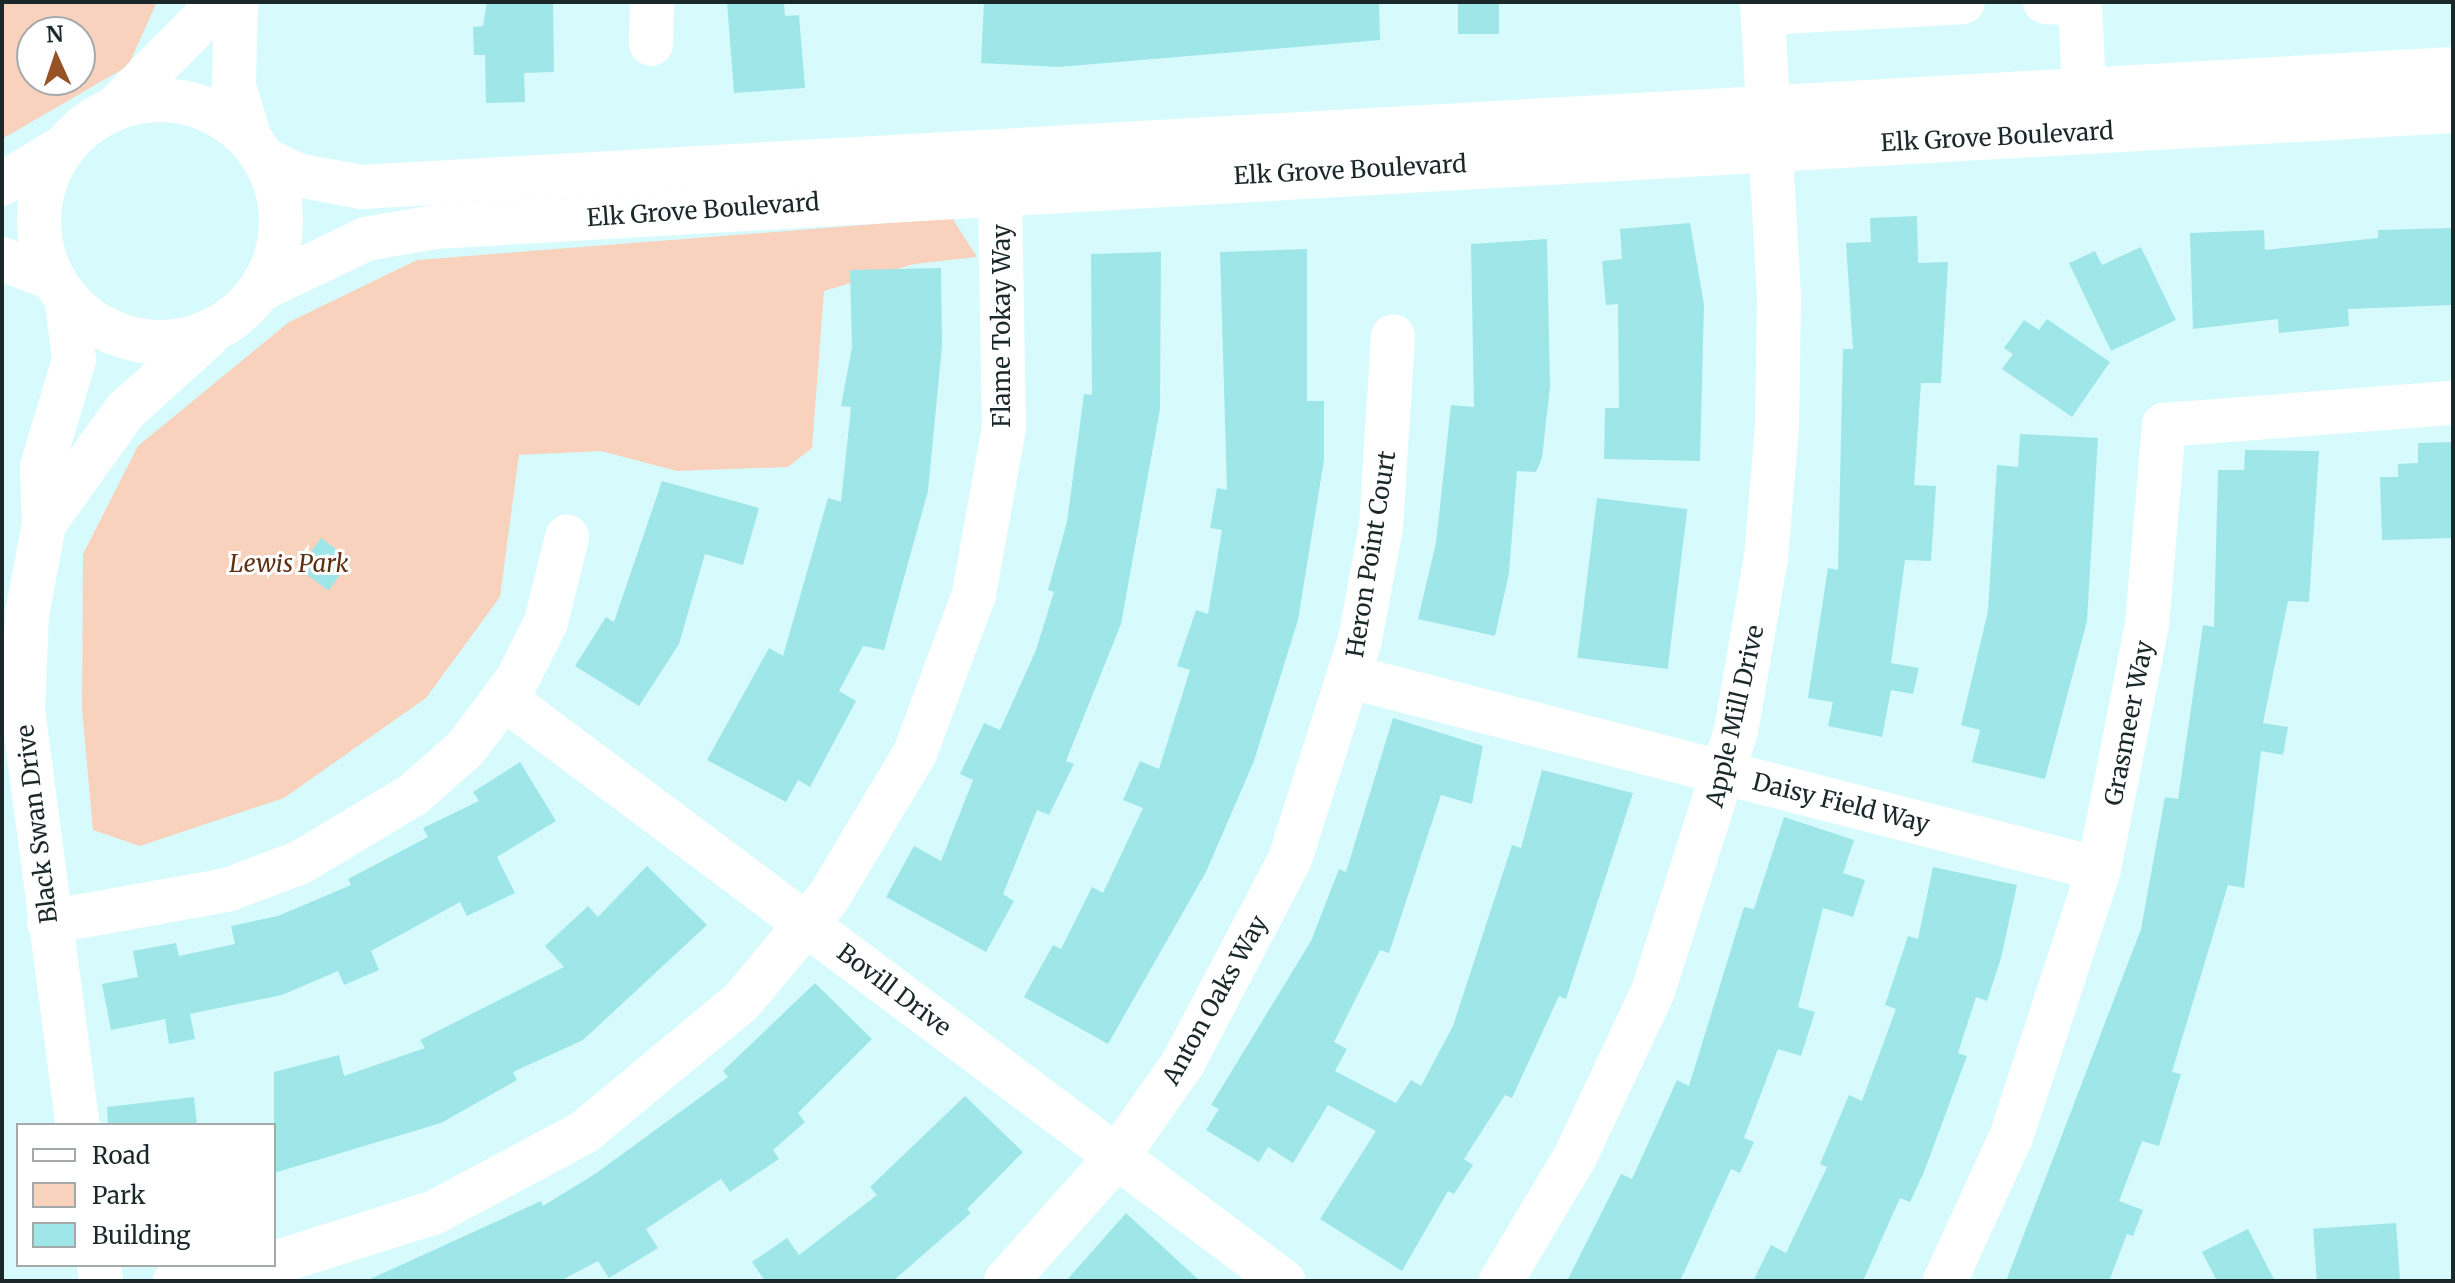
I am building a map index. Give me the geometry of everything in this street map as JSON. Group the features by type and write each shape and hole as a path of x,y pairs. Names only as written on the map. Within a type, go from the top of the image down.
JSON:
{"street":[{"path":"2,184 65,146 115,108 220,2"},
{"path":"2,259 60,290 121,334 162,341 208,336 260,290 279,251 282,212 234,86 236,2"},
{"path":"1762,8 1963,2"},
{"path":"2045,2 2080,4 2084,89"},
{"name":"Apple Mill Drive","path":"1501,1281 1617,1075 1700,861 1725,773 1755,631 1777,428 1769,126 1762,8"},
{"name":"Elk Grove Boulevard","path":"260,290 366,239 435,227 1000,190 1769,126 2084,89 2453,69"},
{"path":"115,108 147,99 186,102 257,149"},
{"name":"Elk Grove Boulevard","path":"257,149 297,175 361,187 985,157 1769,126 2453,111"},
{"path":"60,290 39,224 45,183 65,146"},
{"name":"Flame Tokay Way","path":"276,1262 433,1213 583,1133 691,1049 808,925 866,842 915,753 974,594 1004,427 1000,190"},
{"name":"Black Swan Drive","path":"60,290 74,360 42,467 44,524 27,615 23,710 78,1123"},
{"name":"Black Swan Drive","path":"44,524 125,411 208,336"},
{"name":"Heron Point Court","path":"1351,677 1381,527 1393,336"},
{"name":"Grasmeer Way","path":"1945,1281 2011,1137 2099,869 2147,624 2164,425 2453,403"},
{"path":"49,922 175,903 301,862 414,794 505,699 546,622 567,537"},
{"name":"Daisy Field Way","path":"1351,677 2099,869"},
{"name":"Anton Oaks Way","path":"1006,1281 1117,1157 1241,963 1290,859 1351,677"},
{"name":"Bovill Drive","path":"505,699 1283,1281"},
{"path":"175,1281 255,1267"}],"green space":[{"path":"2,2 157,2 128,66 96,85 96,16 16,16 16,96 76,96 2,139"},
{"name":"Lewis Park","path":"952,218 977,257 914,264 824,291 812,448 788,467 677,471 601,451 519,455 500,597 426,698 284,798 140,846 93,830 82,709 83,554 138,446 289,322 417,260"}],"building":[{"path":"487,2 553,2 554,72 524,73 525,102 486,103 485,55 474,55 473,27 483,26"},
{"path":"727,2 784,2 785,16 799,15 805,88 734,93"},
{"path":"984,2 1379,2 1380,40 1058,67 981,63"},
{"path":"1458,2 1499,2 1499,34 1458,34"},
{"path":"1917,216 1918,263 1948,262 1941,383 1921,383 1914,485 1936,486 1931,561 1905,560 1891,663 1919,668 1913,694 1891,690 1882,737 1828,726 1833,702 1808,698 1828,568 1838,570 1843,349 1853,349 1846,243 1871,242 1870,218"},
{"path":"1690,223 1704,305 1700,461 1604,459 1605,408 1619,408 1618,304 1606,305 1602,261 1622,259 1620,229"},
{"path":"2453,228 2453,305 2348,309 2349,326 2279,333 2278,319 2193,329 2190,233 2264,230 2265,250 2378,238 2378,230"},
{"path":"1547,239 1550,387 1542,458 1536,472 1517,471 1509,573 1495,636 1418,619 1436,543 1451,405 1474,407 1471,244"},
{"path":"2141,247 2176,320 2111,351 2069,263 2095,251 2102,265"},
{"path":"1307,249 1307,401 1324,401 1324,460 1298,620 1254,761 1206,872 1108,1044 1024,997 1053,945 1061,949 1092,887 1103,893 1143,808 1123,800 1140,761 1159,769 1190,670 1177,666 1196,610 1208,614 1222,530 1210,528 1217,488 1227,490 1220,252"},
{"path":"1161,252 1160,409 1121,624 1066,761 1074,764 1049,815 1037,810 1003,894 1014,901 986,952 886,897 914,846 941,861 973,780 960,774 984,723 1000,730 1036,650 1054,592 1048,590 1067,522 1084,394 1092,395 1091,254"},
{"path":"941,268 942,346 928,491 884,650 863,646 839,691 856,701 810,787 798,780 786,802 707,760 769,648 783,656 828,498 841,502 851,407 841,406 852,347 850,270"},
{"path":"2047,319 2110,362 2072,417 2002,369 2013,354 2004,348 2024,320 2039,330"},
{"path":"2020,434 2098,438 2087,621 2045,779 1972,762 1980,730 1961,725 1988,611 1997,465 2018,467"},
{"path":"2453,442 2453,538 2382,540 2380,477 2398,477 2398,464 2418,463 2418,443"},
{"path":"2245,450 2319,451 2309,602 2288,601 2263,723 2288,727 2283,755 2261,751 2244,888 2228,885 2172,1072 2181,1074 2159,1146 2142,1141 2119,1201 2143,1210 2133,1236 2127,1234 2109,1281 2006,1281 2141,929 2165,797 2178,799 2203,625 2214,627 2218,470 2244,470"},
{"path":"662,481 759,508 743,565 705,554 679,644 639,706 575,666 606,617 614,622"},
{"path":"1597,498 1687,509 1668,669 1577,658"},
{"path":"321,538 351,560 329,590 299,569"},
{"path":"1393,718 1483,746 1472,804 1441,795 1389,953 1380,950 1334,1042 1347,1049 1335,1071 1396,1103 1411,1080 1421,1086 1453,1026 1512,845 1521,848 1542,770 1633,793 1566,999 1559,996 1512,1098 1505,1095 1464,1159 1473,1165 1454,1194 1448,1191 1402,1271 1320,1219 1376,1131 1328,1105 1293,1163 1268,1147 1259,1162 1206,1130 1219,1109 1211,1105 1311,941 1339,869 1346,872"},
{"path":"520,762 556,821 497,857 515,893 467,916 460,902 371,951 379,970 344,985 338,971 282,995 190,1014 195,1039 169,1044 165,1019 111,1030 102,984 138,977 133,951 176,943 179,956 235,944 231,926 278,916 351,885 348,879 428,837 423,828 479,801 473,792"},
{"path":"1784,817 1854,840 1843,873 1865,880 1853,917 1823,908 1798,1007 1815,1012 1801,1056 1778,1049 1744,1138 1754,1142 1740,1173 1731,1169 1680,1281 1567,1281 1621,1174 1632,1179 1677,1080 1689,1086 1744,907 1754,909"},
{"path":"647,866 707,925 583,1040 513,1072 517,1080 441,1123 276,1172 274,1072 339,1055 344,1076 425,1048 420,1040 564,967 545,946 588,906 598,917"},
{"path":"1933,867 2017,885 2001,958 1987,1001 1976,997 1958,1053 1967,1056 1924,1172 1910,1202 1900,1198 1863,1281 1753,1281 1771,1245 1786,1253 1827,1167 1820,1164 1849,1095 1862,1101 1896,1009 1885,1005 1908,936 1918,939"},
{"path":"815,983 872,1039 798,1113 805,1122 773,1150 779,1159 730,1192 721,1179 646,1229 658,1248 609,1278 598,1261 560,1281 366,1281 541,1201 543,1206 595,1174 728,1077 723,1071"},
{"path":"965,1096 1023,1152 967,1209 971,1213 893,1281 765,1281 752,1262 787,1238 799,1255 877,1195 870,1187"},
{"path":"194,1097 197,1123 108,1123 107,1107"},
{"path":"1126,1213 1200,1281 1066,1281"},
{"path":"2396,1223 2400,1281 2317,1281 2313,1229"},
{"path":"2248,1229 2275,1281 2217,1281 2202,1252"}]}
